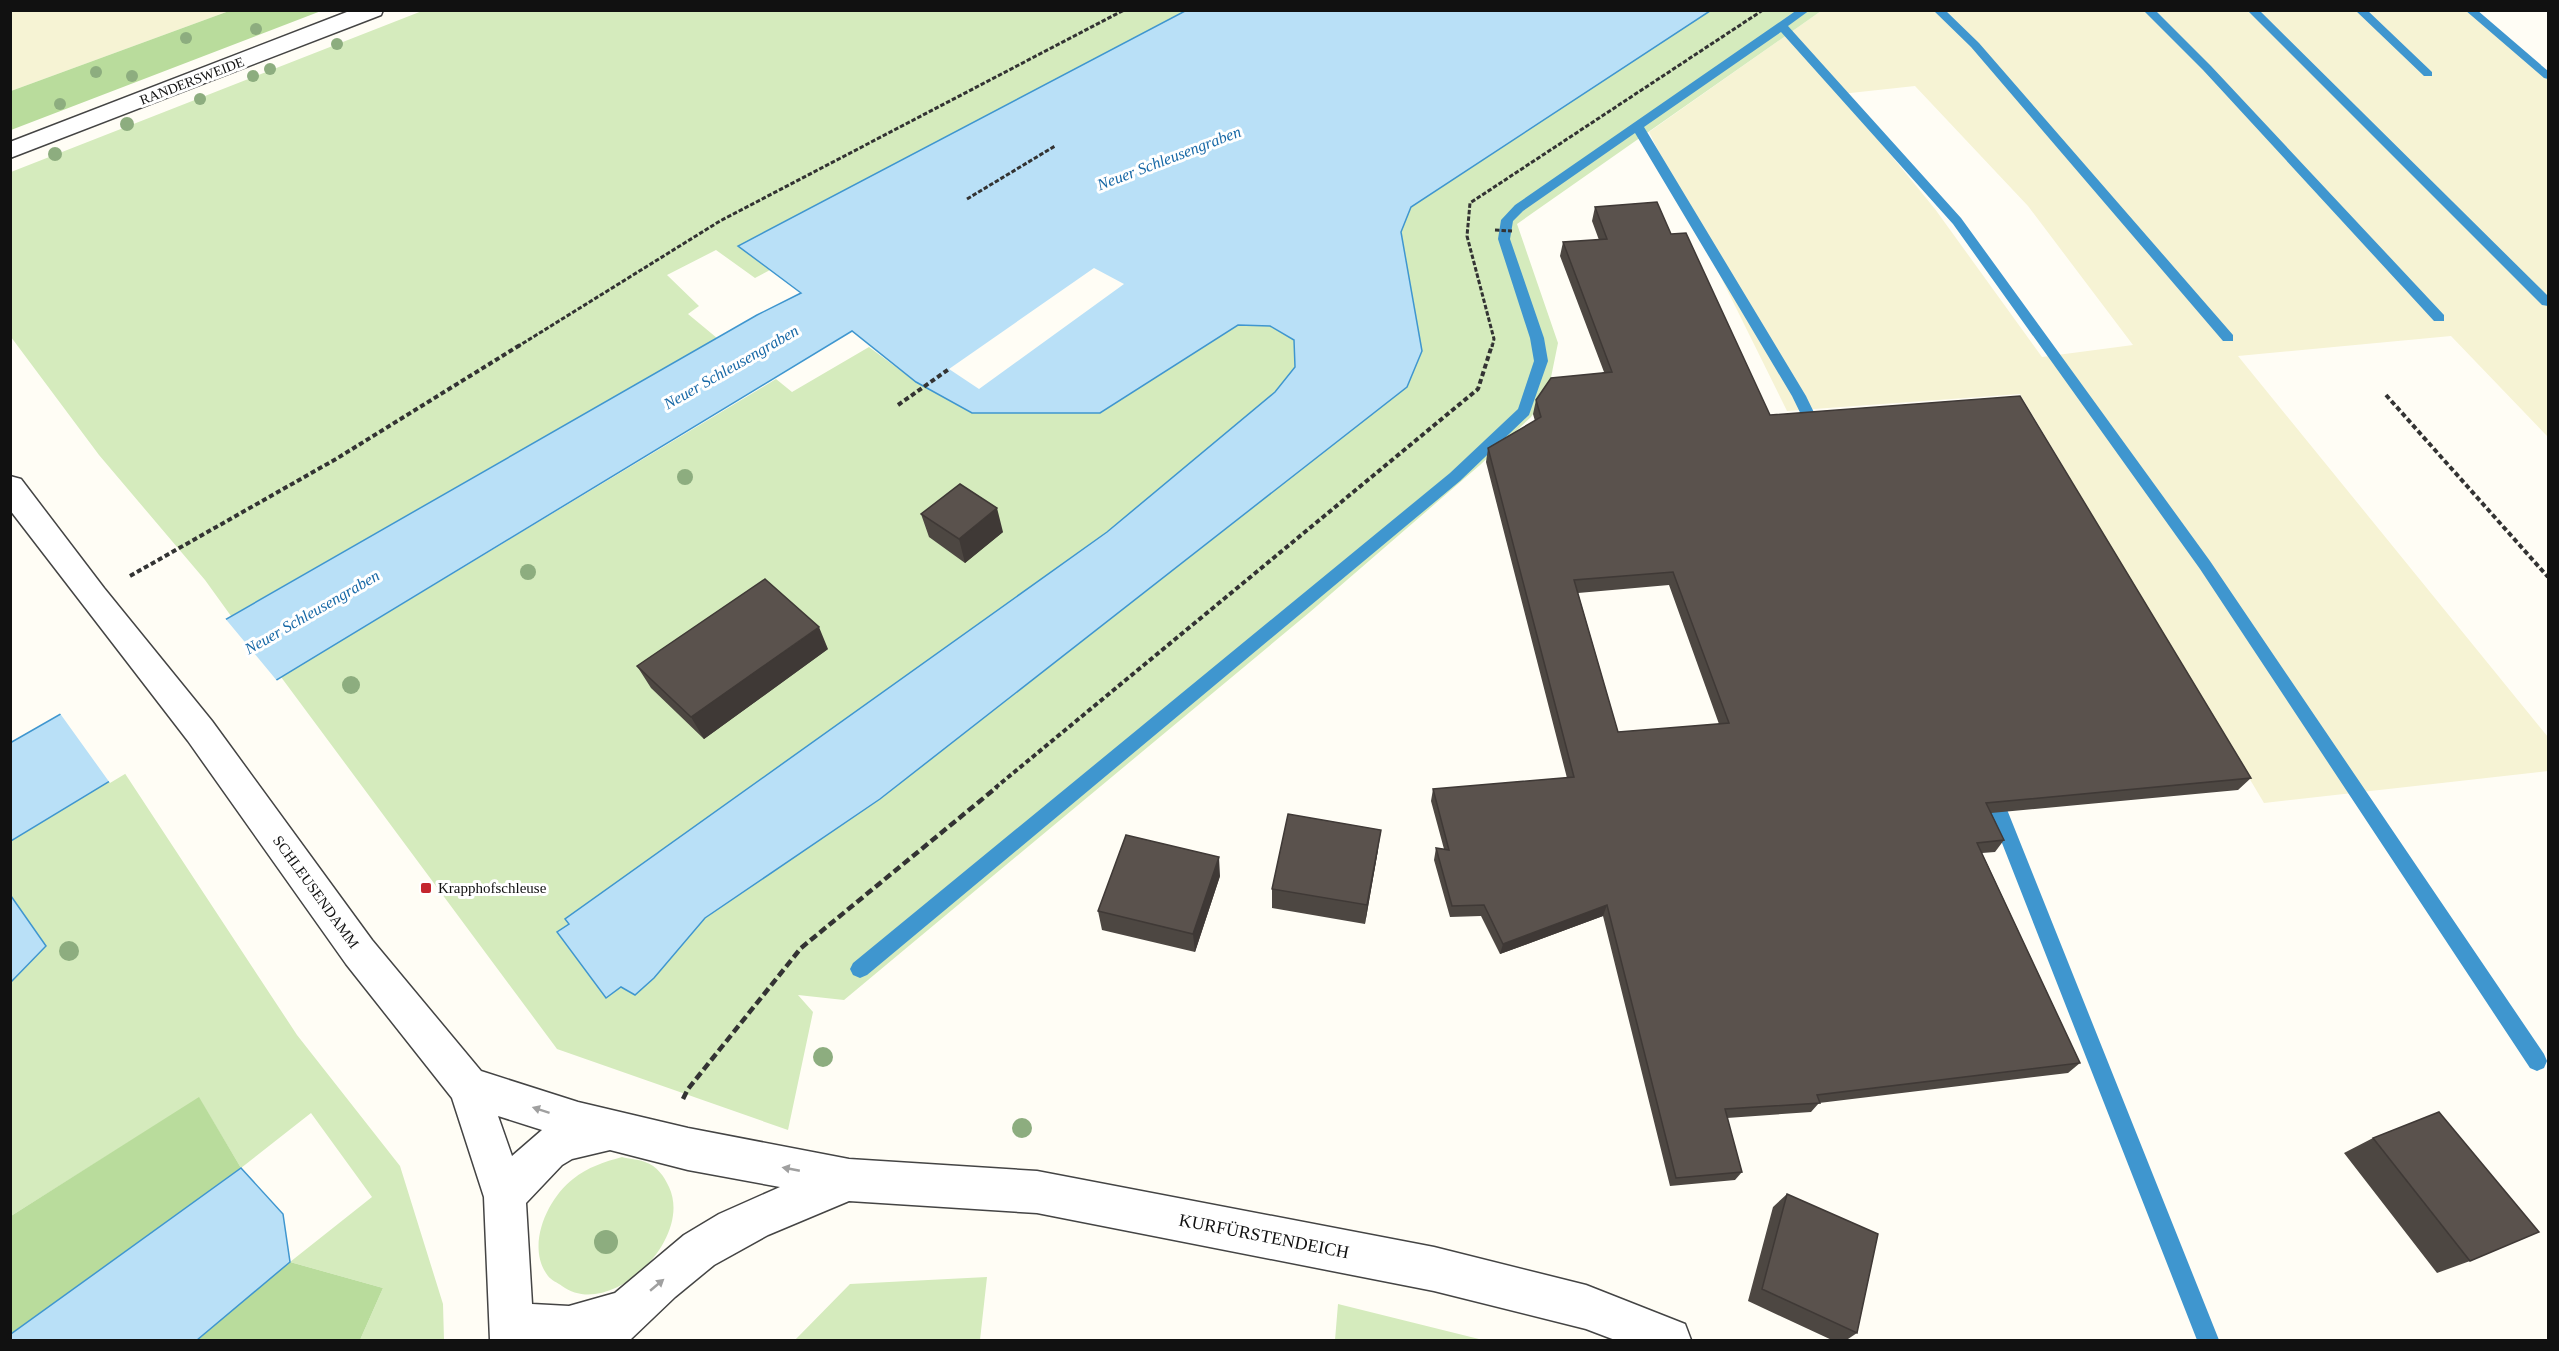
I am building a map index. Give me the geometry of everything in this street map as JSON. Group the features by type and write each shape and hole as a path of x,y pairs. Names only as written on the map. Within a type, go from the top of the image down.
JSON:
{"street":[{"name":"RANDERSWEIDE","path":"10,151 373,10"},
{"name":"SCHLEUSENDAMM","path":"10,487 93,597 200,731 359,952 468,1087 505,1197 512,1331"},
{"name":"KURFÜRSTENDEICH","path":"468,1087 662,1143 849,1180 1036,1192 1434,1269 1586,1307 1669,1341"},
{"path":"505,1197 537,1156 572,1136 612,1130"},
{"path":"512,1331 614,1326 699,1251 769,1213 849,1180"}],"path":[{"path":"93,597 336,459 720,221 1124,10"},
{"path":"662,1143 688,1089 801,948 1478,389 1494,339 1467,236 1470,203 1763,10"},
{"path":"967,199 1055,146"},
{"path":"1495,230 1512,231"},
{"path":"898,405 949,369"},
{"path":"2386,395 2548,577"}],"shaded area":[{"path":"11,10 229,10 229,11 11,91"},
{"path":"1821,11 2469,11 2548,79 2548,437 2451,336 2238,356 2548,737 2548,771 2264,803 2020,394 1787,411 1649,132","holes":["1915,86 2028,206 2133,345 2042,357 1935,209 1841,94"]}],"green space":[{"path":"229,11 321,11 11,130 11,91"},
{"path":"422,11 1185,11 739,246 770,270 755,278 716,250 667,275 699,306 688,314 717,338 231,616 205,580 99,455 11,337 11,172"},
{"path":"1710,11 1821,11 1517,224 1558,343 1548,392 1531,417 1480,465 1310,612 844,1000 798,995 813,1012 788,1130 557,1049 281,677 776,379 792,392 869,347 916,382 972,413 1100,413 1238,325 1270,326 1294,340 1295,367 1275,392 1107,532 566,919 570,924 557,932 606,998 621,987 635,995 654,978 705,918 880,799 1407,387 1422,351 1401,231 1411,207"},
{"path":"124,772 297,1035 400,1166 443,1304 444,1340 360,1340 383,1288 290,1262 372,1197 311,1113 241,1168 199,1098 11,1216 11,982 46,946 11,896 11,841"},
{"path":"199,1097 241,1168 11,1334 11,1216"},
{"path":"622,1157 649,1164 657,1169 665,1179 674,1208 669,1230 659,1251 642,1270 623,1284 602,1293 581,1294 553,1280 541,1264 539,1237 542,1223 555,1198 573,1179 596,1165"},
{"path":"290,1262 383,1288 360,1340 197,1340"},
{"path":"987,1277 980,1340 795,1340 850,1284"},
{"path":"1338,1304 1483,1340 1335,1340"}],"water":[{"name":"Neuer Schleusengraben","path":"1185,11 1710,11 1411,207 1401,232 1422,351 1407,387 880,799 705,918 654,978 635,995 621,987 606,998 557,932 569,924 565,919 1107,532 1275,392 1295,367 1294,340 1270,326 1238,325 1100,413 972,413 916,382 852,331 11,841 10,743 757,315 801,293 738,246"},
{"path":"11,896 46,946 10,982"},
{"path":"241,1168 283,1214 290,1262 197,1340 11,1340 11,1334"}],"pier":[{"path":"1094,268 1124,284 979,389 949,369"},
{"path":"224,617 278,682 110,783 59,712"}],"building":[{"path":"1657,202 1671,234 1686,233 1770,415 2020,396 2251,778 1986,803 2004,840 1977,843 2080,1063 1817,1095 1820,1103 1725,1109 1742,1172 1676,1178 1607,905 1503,944 1484,905 1452,906 1436,848 1449,850 1433,789 1574,777 1488,448 1541,417 1536,400 1551,378 1612,372 1563,242 1607,239 1595,207","holes":["1673,572 1729,723 1618,732 1574,580"]},
{"path":"960,484 997,508 959,539 921,514"},
{"path":"765,579 819,627 691,717 637,666"},
{"path":"1288,814 1381,830 1367,905 1272,889"},
{"path":"1126,835 1219,857 1193,934 1098,911"},
{"path":"2439,1112 2539,1232 2470,1261 2373,1138"},
{"path":"1787,1194 1878,1234 1857,1333 1762,1289"}],"waterway":[{"path":"1637,126 1805,10"},
{"path":"1938,10 1975,45 2228,338"},
{"path":"2148,10 2207,68 2439,318"},
{"path":"2252,10 2547,302"},
{"path":"2360,10 2428,74"},
{"path":"2470,10 2548,76"},
{"path":"1782,26 1957,221 2205,565 2537,1061"},
{"path":"860,969 1455,477 1524,411 1541,361 1537,338 1504,239 1507,220 1519,208 1637,126"},
{"path":"1637,126 1799,396 1816,431"},
{"path":"1991,792 2208,1340"}],"place":[{"name":"Krapphofschleuse","path":"426,888"}]}
